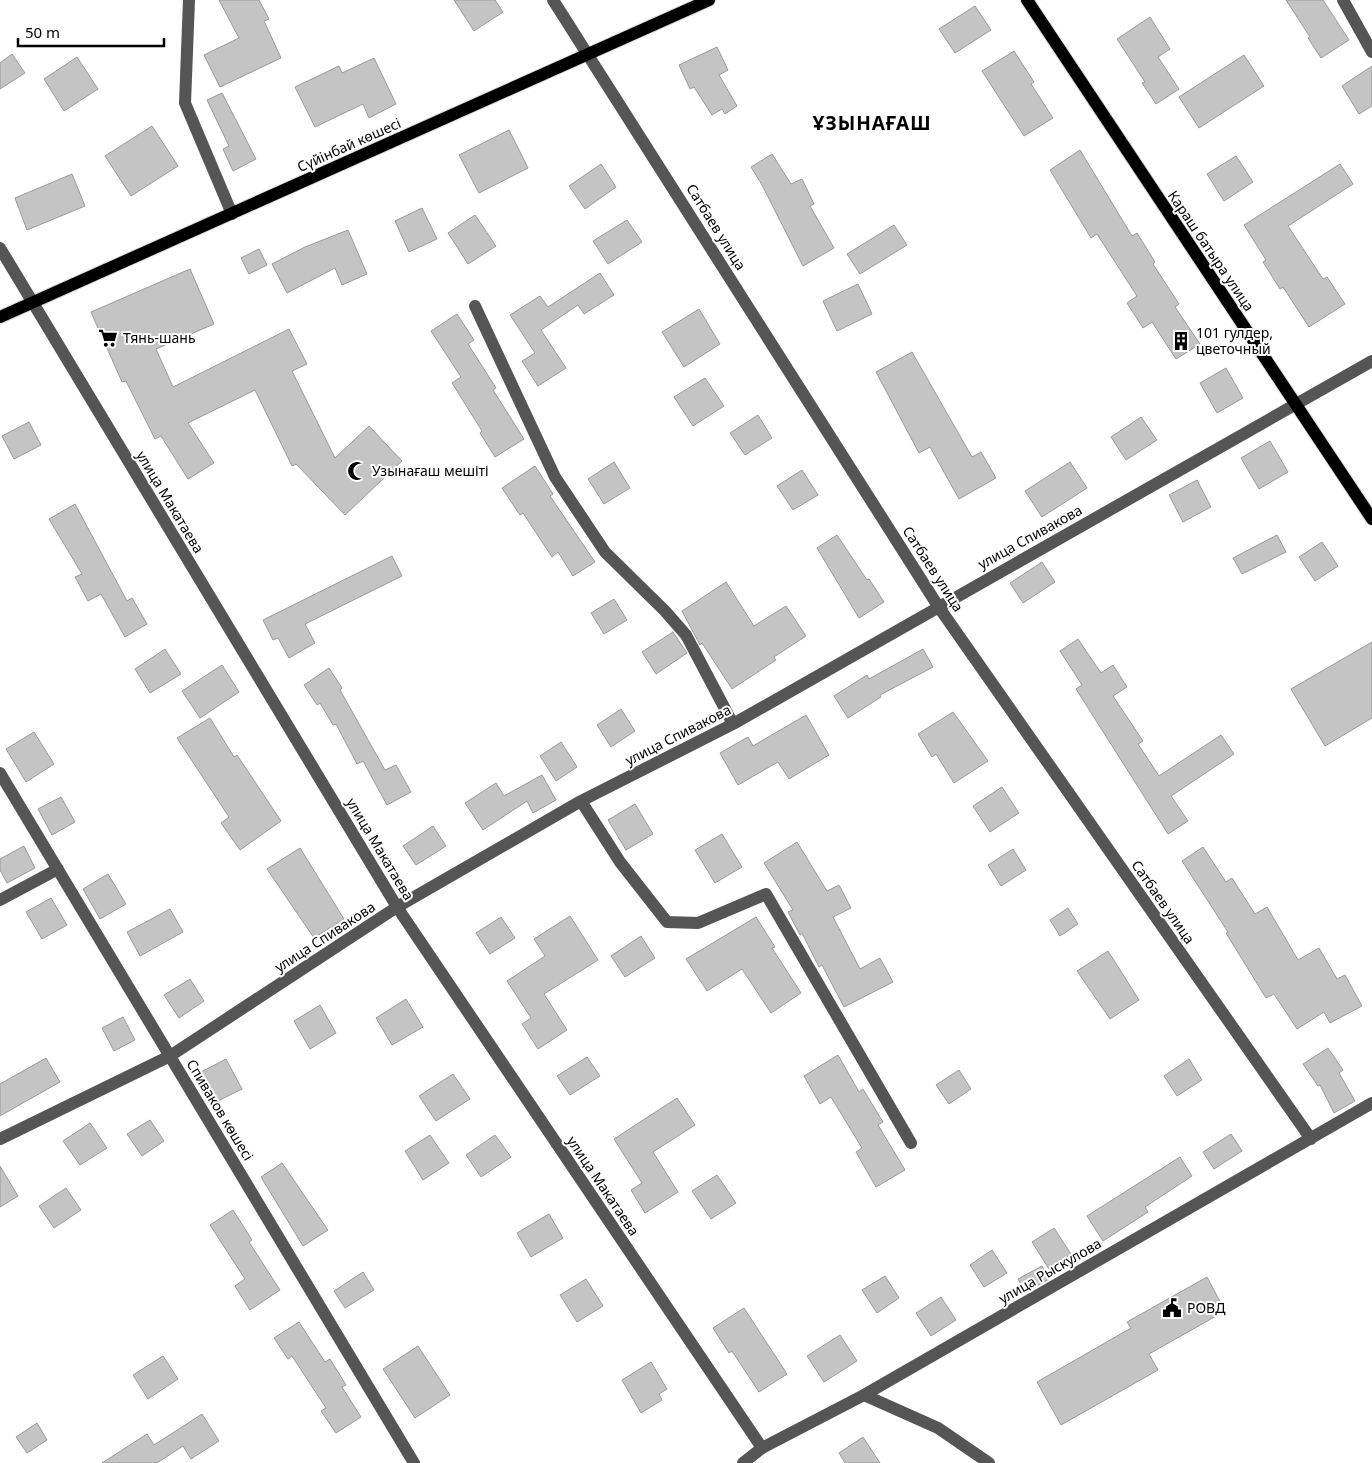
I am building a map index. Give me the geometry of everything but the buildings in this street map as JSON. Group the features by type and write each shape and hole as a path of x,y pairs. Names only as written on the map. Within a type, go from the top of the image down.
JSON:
{"main road":[{"name":"Сүйінбай көшесі","path":"0,316 709,0"},
{"name":"Караш батыра улица","path":"1027,0 1372,519"}],"street":[{"path":"189,0 185,103 232,214"},
{"name":"Сатбаев улица","path":"553,0 590,54 938,606 1311,1139"},
{"path":"1343,0 1372,52"},
{"name":"улица Макатаева","path":"0,248 397,907 762,1448"},
{"path":"475,306 555,476 605,552 665,611 686,635 733,724"},
{"name":"улица Спивакова","path":"0,1139 170,1056 397,907 580,801 733,724 1372,361"},
{"name":"Спиваков көшесі","path":"0,773 414,1463"},
{"path":"580,801 620,862 667,922 698,923 766,894 911,1143"},
{"path":"0,900 58,869"},
{"name":"улица Рыскулова","path":"742,1463 762,1448 864,1395 1311,1139 1372,1102"},
{"path":"864,1395 938,1428 989,1463"}],"place":[{"name":"Тянь-шань","path":"108,338"},
{"name":"101 гулдер, цветочный","path":"1181,341"},
{"name":"Узынағаш мешіті","path":"357,471"},
{"name":"РОВД","path":"1172,1308"}],"district":[{"name":"ҰЗЫНАҒАШ","path":"872,123"}]}
